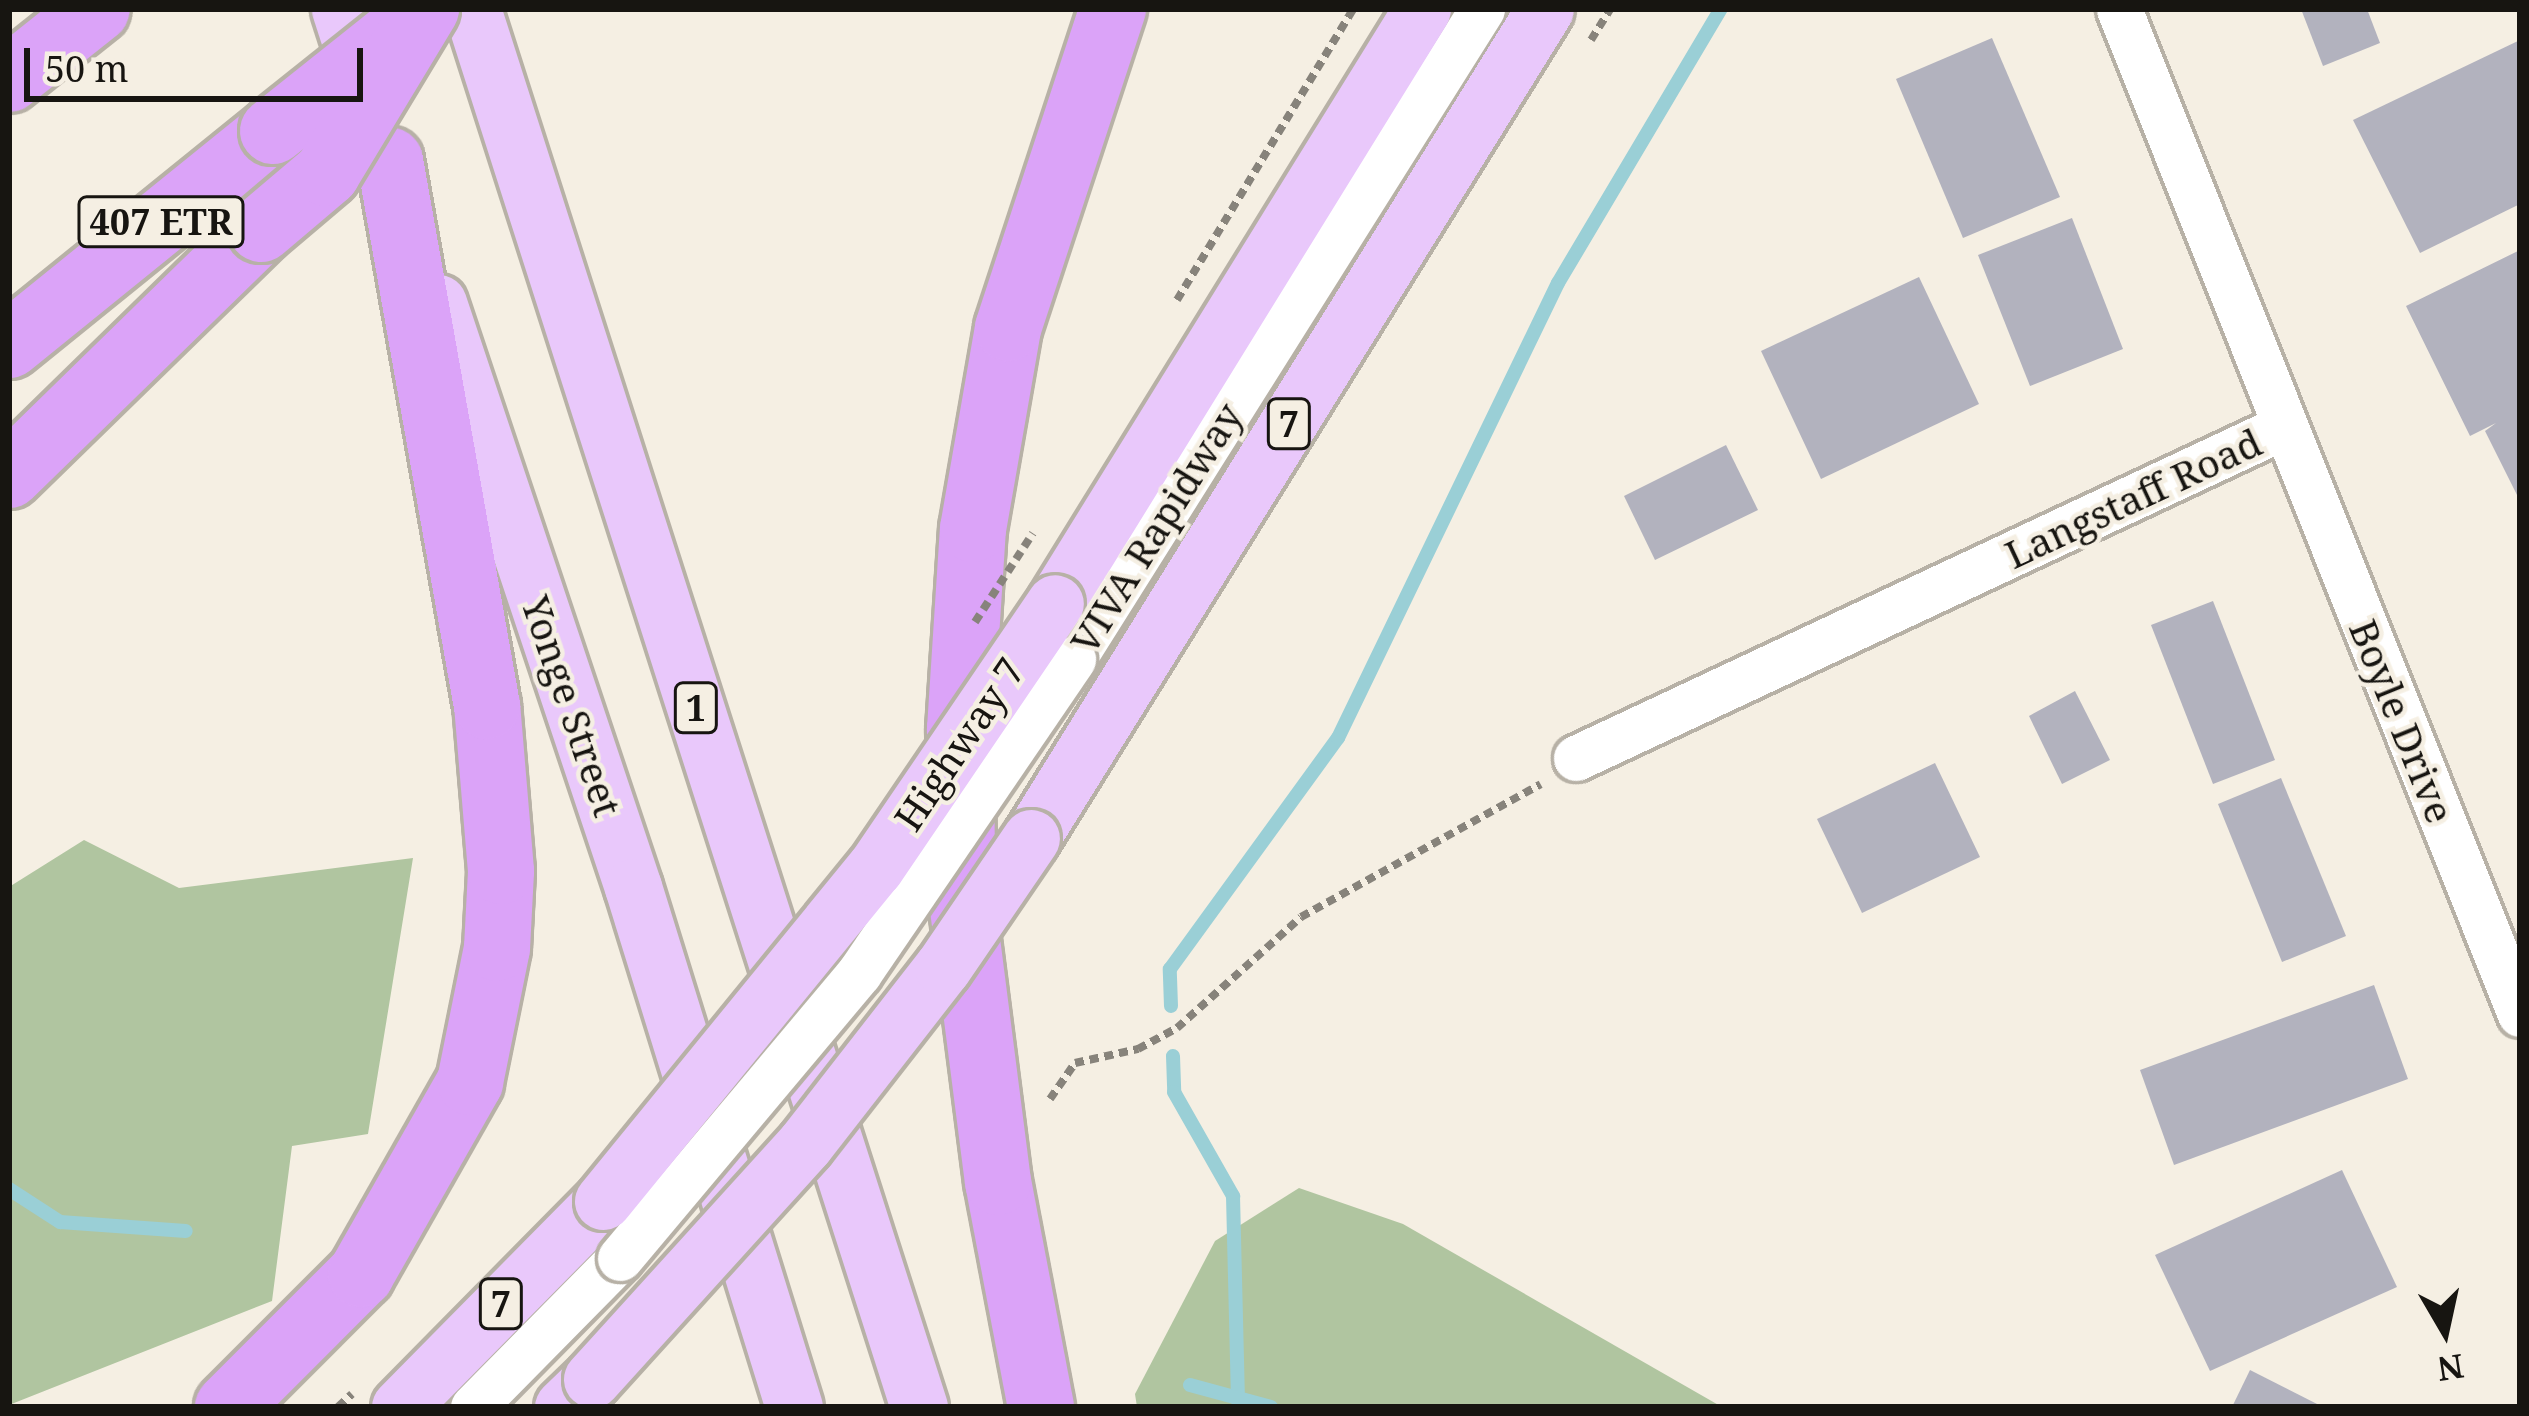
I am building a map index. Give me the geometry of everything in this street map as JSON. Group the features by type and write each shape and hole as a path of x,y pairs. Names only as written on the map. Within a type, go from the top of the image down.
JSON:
{"highway":[{"path":"9,79 97,9"},
{"path":"9,476 261,229 327,173 426,9"},
{"name":"407 ETR","path":"9,345 426,9"},
{"path":"1041,1407 998,1182 965,930 960,729 974,529 1008,328 1113,9"},
{"path":"228,1407 361,1274 470,1082 497,948 501,872 487,706 390,161"}],"main road":[{"name":"Yonge Street","path":"340,9 633,887 794,1407"},
{"name":"1","path":"472,9 919,1407"},
{"name":"Highway 7","path":"400,1407 603,1201 875,868 1055,603 1422,9"},
{"name":"7","path":"578,1393 805,1144 944,967 1031,838 1545,9"}],"street":[{"name":"VIVA Rapidway","path":"473,1407 620,1258 859,973 1073,659 1482,9"},
{"name":"Langstaff Road","path":"1576,758 2283,428 2119,9"},
{"name":"Boyle Drive","path":"2283,428 2520,1014"}],"path":[{"path":"1175,303 1354,9"},
{"path":"968,634 1045,514"},
{"path":"1050,1099 1075,1063 1138,1049 1177,1028 1300,917 1522,798 1576,758"}],"green space":[{"path":"84,840 179,888 413,858 368,1134 292,1146 272,1301 9,1405 9,887"},
{"path":"1299,1188 1403,1224 1722,1407 1137,1407 1135,1394 1215,1241"}],"building":[{"path":"2301,9 2367,9 2380,43 2323,66"},
{"path":"1992,38 2060,197 1963,238 1896,79"},
{"path":"2520,40 2520,204 2420,253 2353,120"},
{"path":"2072,218 2123,349 2030,386 1978,255"},
{"path":"2520,250 2520,501 2485,431 2496,423 2470,436 2406,306"},
{"path":"1919,277 1979,404 1821,479 1761,351"},
{"path":"1726,445 1758,510 1655,560 1624,496"},
{"path":"2213,601 2275,760 2213,784 2151,625"},
{"path":"2075,691 2110,760 2062,784 2029,716"},
{"path":"1935,763 1980,857 1862,913 1817,819"},
{"path":"2281,778 2346,936 2282,962 2218,804"},
{"path":"2374,985 2408,1079 2174,1165 2140,1070"},
{"path":"2342,1170 2397,1287 2210,1371 2155,1255"},
{"path":"2250,1370 2323,1407 2232,1407"}],"waterway":[{"path":"1171,1006 1170,969 1338,738 1558,283 1721,9"},
{"path":"1173,1056 1174,1092 1233,1196 1238,1401"},
{"path":"9,1189 60,1222 186,1231"},
{"path":"1190,1385 1271,1407"}]}
